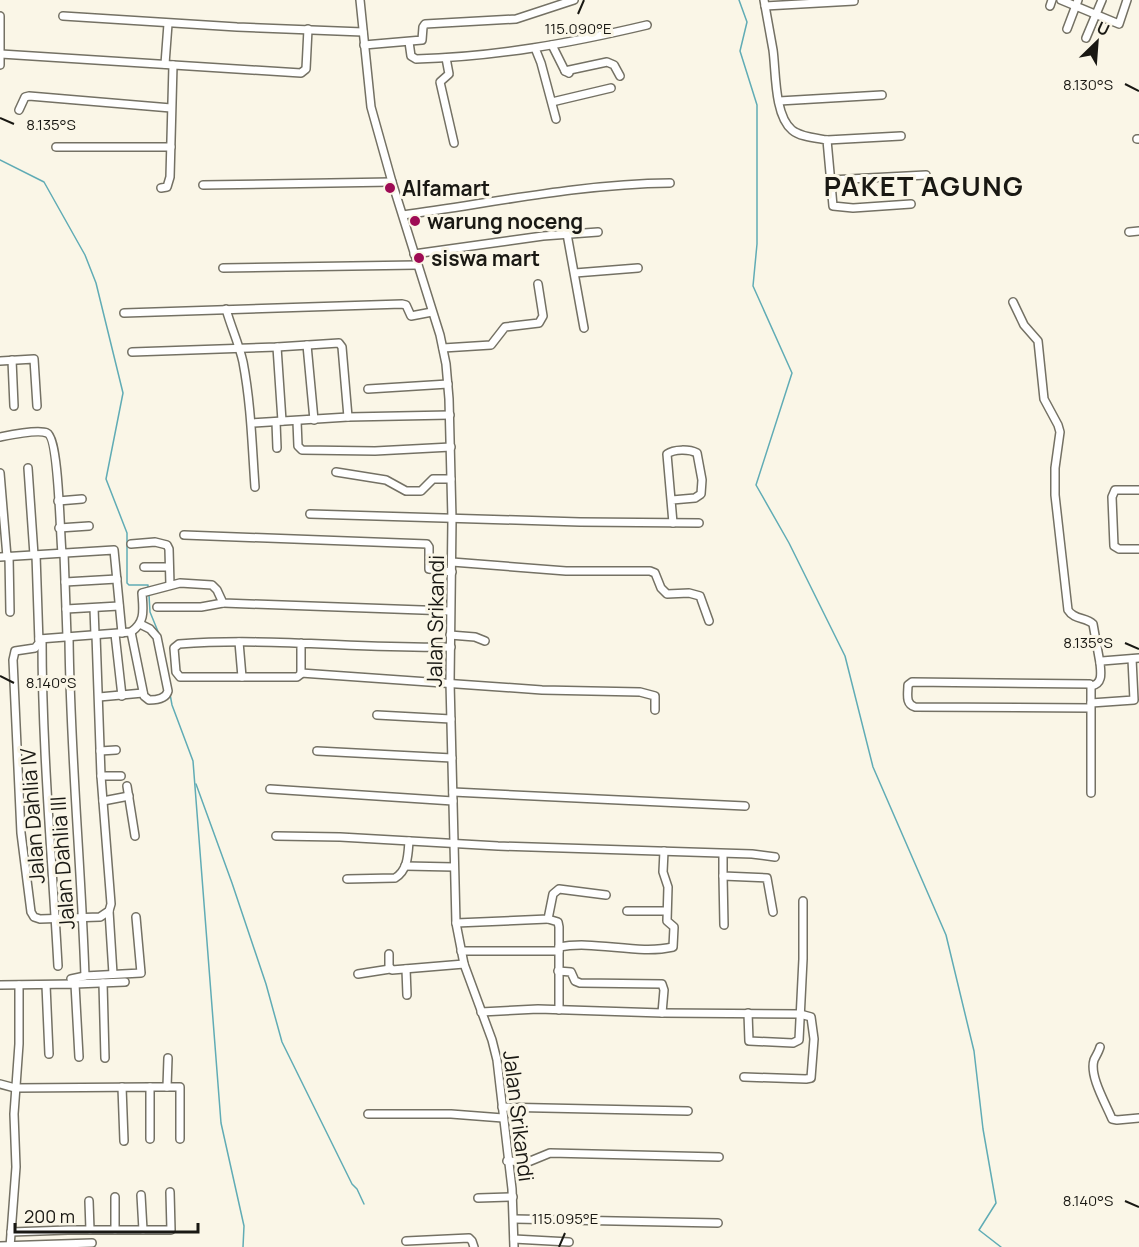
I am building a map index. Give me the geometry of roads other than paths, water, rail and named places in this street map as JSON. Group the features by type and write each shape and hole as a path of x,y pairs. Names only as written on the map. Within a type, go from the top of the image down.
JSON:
{"street":[{"name":"Jalan Srikandi","path":"360,0 371,107 443,348 448,384 452,519 450,682 456,922 464,964 497,1060 513,1197 514,1243"},
{"path":"364,45 422,40 425,24 516,19 574,0"},
{"path":"1061,0 1077,3 1096,15 1119,24 1127,0"},
{"path":"1086,38 1102,0"},
{"path":"854,1 764,3 783,116 792,130 798,134 827,140 901,136"},
{"path":"1066,28 1077,3"},
{"path":"0,16 0,65"},
{"path":"63,16 168,24 363,32"},
{"path":"161,188 169,184 171,147 168,24"},
{"path":"409,42 413,58 446,58 535,48 647,25"},
{"path":"1,54 302,72 306,69 308,29"},
{"path":"552,45 568,73 608,62 614,65 620,76"},
{"path":"535,48 540,57 556,119"},
{"path":"446,58 449,74 440,82 454,143"},
{"path":"552,102 611,88"},
{"path":"779,101 882,95"},
{"path":"19,110 21,100 29,96 171,108"},
{"path":"827,140 832,203 836,208 911,204"},
{"path":"56,147 171,147"},
{"path":"830,180 926,175"},
{"path":"203,185 392,182"},
{"path":"403,215 558,191 625,184 670,183"},
{"path":"1129,232 1139,231"},
{"path":"414,254 598,232"},
{"path":"567,234 584,328"},
{"path":"223,268 417,265"},
{"path":"575,273 638,268"},
{"path":"443,348 491,345 505,327 539,323 543,316 538,284"},
{"path":"1013,302 1024,325 1038,340 1044,399 1060,432 1055,468 1055,495 1068,610 1072,615 1093,624 1100,663 1100,681 1095,686 1085,683 912,682 909,684 908,701 915,707 1091,705 1134,700 1136,658 1108,660 1100,663"},
{"path":"124,313 402,304 406,305 411,316 432,312"},
{"path":"226,309 240,349 252,423 255,487"},
{"path":"132,352 339,343 342,345 348,417"},
{"path":"307,345 314,420"},
{"path":"276,448 279,421 277,347"},
{"path":"0,361 34,359 37,406"},
{"path":"12,360 14,406"},
{"path":"368,389 448,384"},
{"path":"252,423 348,417 450,415"},
{"path":"297,421 298,446 302,450 375,451 451,447"},
{"name":"Jalan Dahlia III","path":"0,437 39,432 49,433 57,461 85,976"},
{"path":"672,500 695,498 701,494 702,480 697,453 693,451 672,451 667,454 673,523"},
{"name":"Jalan Dahlia IV","path":"28,468 41,639 44,765 58,966"},
{"path":"336,472 386,480 410,492 421,491 428,481 433,479 451,479"},
{"path":"0,473 10,612"},
{"path":"1139,490 1116,490 1112,497 1114,546 1119,549 1139,549"},
{"path":"58,501 82,499"},
{"path":"310,514 699,523"},
{"path":"59,528 89,526"},
{"path":"184,535 427,544 429,569 452,572"},
{"path":"131,544 159,542 167,545 170,585"},
{"path":"5,557 114,550 123,696"},
{"path":"452,562 566,571 650,571 655,573 661,588 667,594 689,593 700,596 709,621"},
{"path":"144,567 169,567"},
{"path":"65,582 117,579"},
{"path":"109,911 100,917 83,919 40,919 34,917 31,912 18,788 13,655 18,650 35,648 41,639 131,632 140,624 143,617 142,593 170,585 208,584 218,590 223,603"},
{"path":"157,607 201,607 223,603 450,611"},
{"path":"66,609 119,606"},
{"path":"94,608 113,974"},
{"path":"131,632 143,693 147,699 155,700 165,696 168,691 157,637 150,629 140,624"},
{"path":"450,634 475,636 485,641"},
{"path":"451,647 198,642 176,645 174,648 176,672 180,677 297,677 302,673 542,690 640,692 655,696 655,710"},
{"path":"238,642 242,677"},
{"path":"302,643 302,673"},
{"path":"1091,686 1092,793"},
{"path":"99,698 143,693"},
{"path":"377,715 451,719"},
{"path":"100,751 116,750"},
{"path":"317,751 452,758"},
{"path":"101,776 121,776"},
{"path":"127,786 135,836"},
{"path":"270,789 453,801"},
{"path":"453,792 745,806"},
{"path":"103,801 129,796"},
{"path":"276,836 752,854 775,857"},
{"path":"347,879 394,878 400,875 405,866 409,841"},
{"path":"461,951 559,949 589,946 671,947 674,944 674,927 667,921 668,883 663,872 664,851"},
{"path":"723,854 724,925"},
{"path":"405,866 454,867"},
{"path":"723,876 767,878 773,912"},
{"path":"548,920 553,894 556,890 606,895"},
{"path":"748,1014 749,1041 793,1043 799,1040 803,901"},
{"path":"627,911 666,911"},
{"path":"73,981 85,976 141,972 136,917"},
{"path":"456,922 548,920 558,922 559,1010"},
{"path":"389,954 390,969"},
{"path":"358,974 390,969 464,964"},
{"path":"406,969 407,995"},
{"path":"558,970 572,972 575,981 580,983 662,984 664,990 662,1014"},
{"path":"73,981 79,1057"},
{"path":"0,985 46,985 73,981 125,982"},
{"path":"103,983 105,1058"},
{"path":"10,1246 16,1167 15,1088 19,1044 20,984"},
{"path":"46,985 49,1054"},
{"path":"481,1012 559,1010 662,1014 808,1015 813,1021 811,1078 744,1077"},
{"path":"1100,1047 1094,1060 1094,1071 1099,1091 1106,1101 1112,1119 1139,1118"},
{"path":"167,1087 168,1058"},
{"path":"0,1084 15,1088 180,1087 180,1139"},
{"path":"122,1087 123,1141"},
{"path":"150,1087 150,1139"},
{"path":"502,1107 688,1111"},
{"path":"368,1113 453,1114 502,1118"},
{"path":"507,1161 528,1162 550,1153 719,1158"},
{"path":"11,1232 171,1230 170,1192"},
{"path":"141,1195 143,1230"},
{"path":"115,1197 116,1230"},
{"path":"478,1198 513,1197"},
{"path":"89,1201 90,1230"},
{"path":"514,1219 718,1223"},
{"path":"406,1241 469,1238 474,1247"},
{"path":"514,1243 569,1242"},
{"path":"0,1246 92,1243"}],"waterway":[{"path":"739,0 747,22 740,51 757,105 757,244 753,286 792,373 756,485 789,543 845,656 873,767 946,935 974,1051 983,1129 996,1203 979,1230 1001,1247"},
{"path":"0,160 44,182 85,255 96,283 123,393 106,479 127,533 127,583 129,585 148,585 148,587"},
{"path":"149,595 150,612 159,634"},
{"path":"170,694 193,761 221,1123 244,1226 243,1247"},
{"path":"196,784 266,984 282,1042 364,1204"}],"place":[{"name":"Alfamart","path":"390,188"},
{"name":"warung noceng","path":"415,221"},
{"name":"siswa mart","path":"419,258"}],"district":[{"name":"PAKET AGUNG","path":"924,185"}]}
